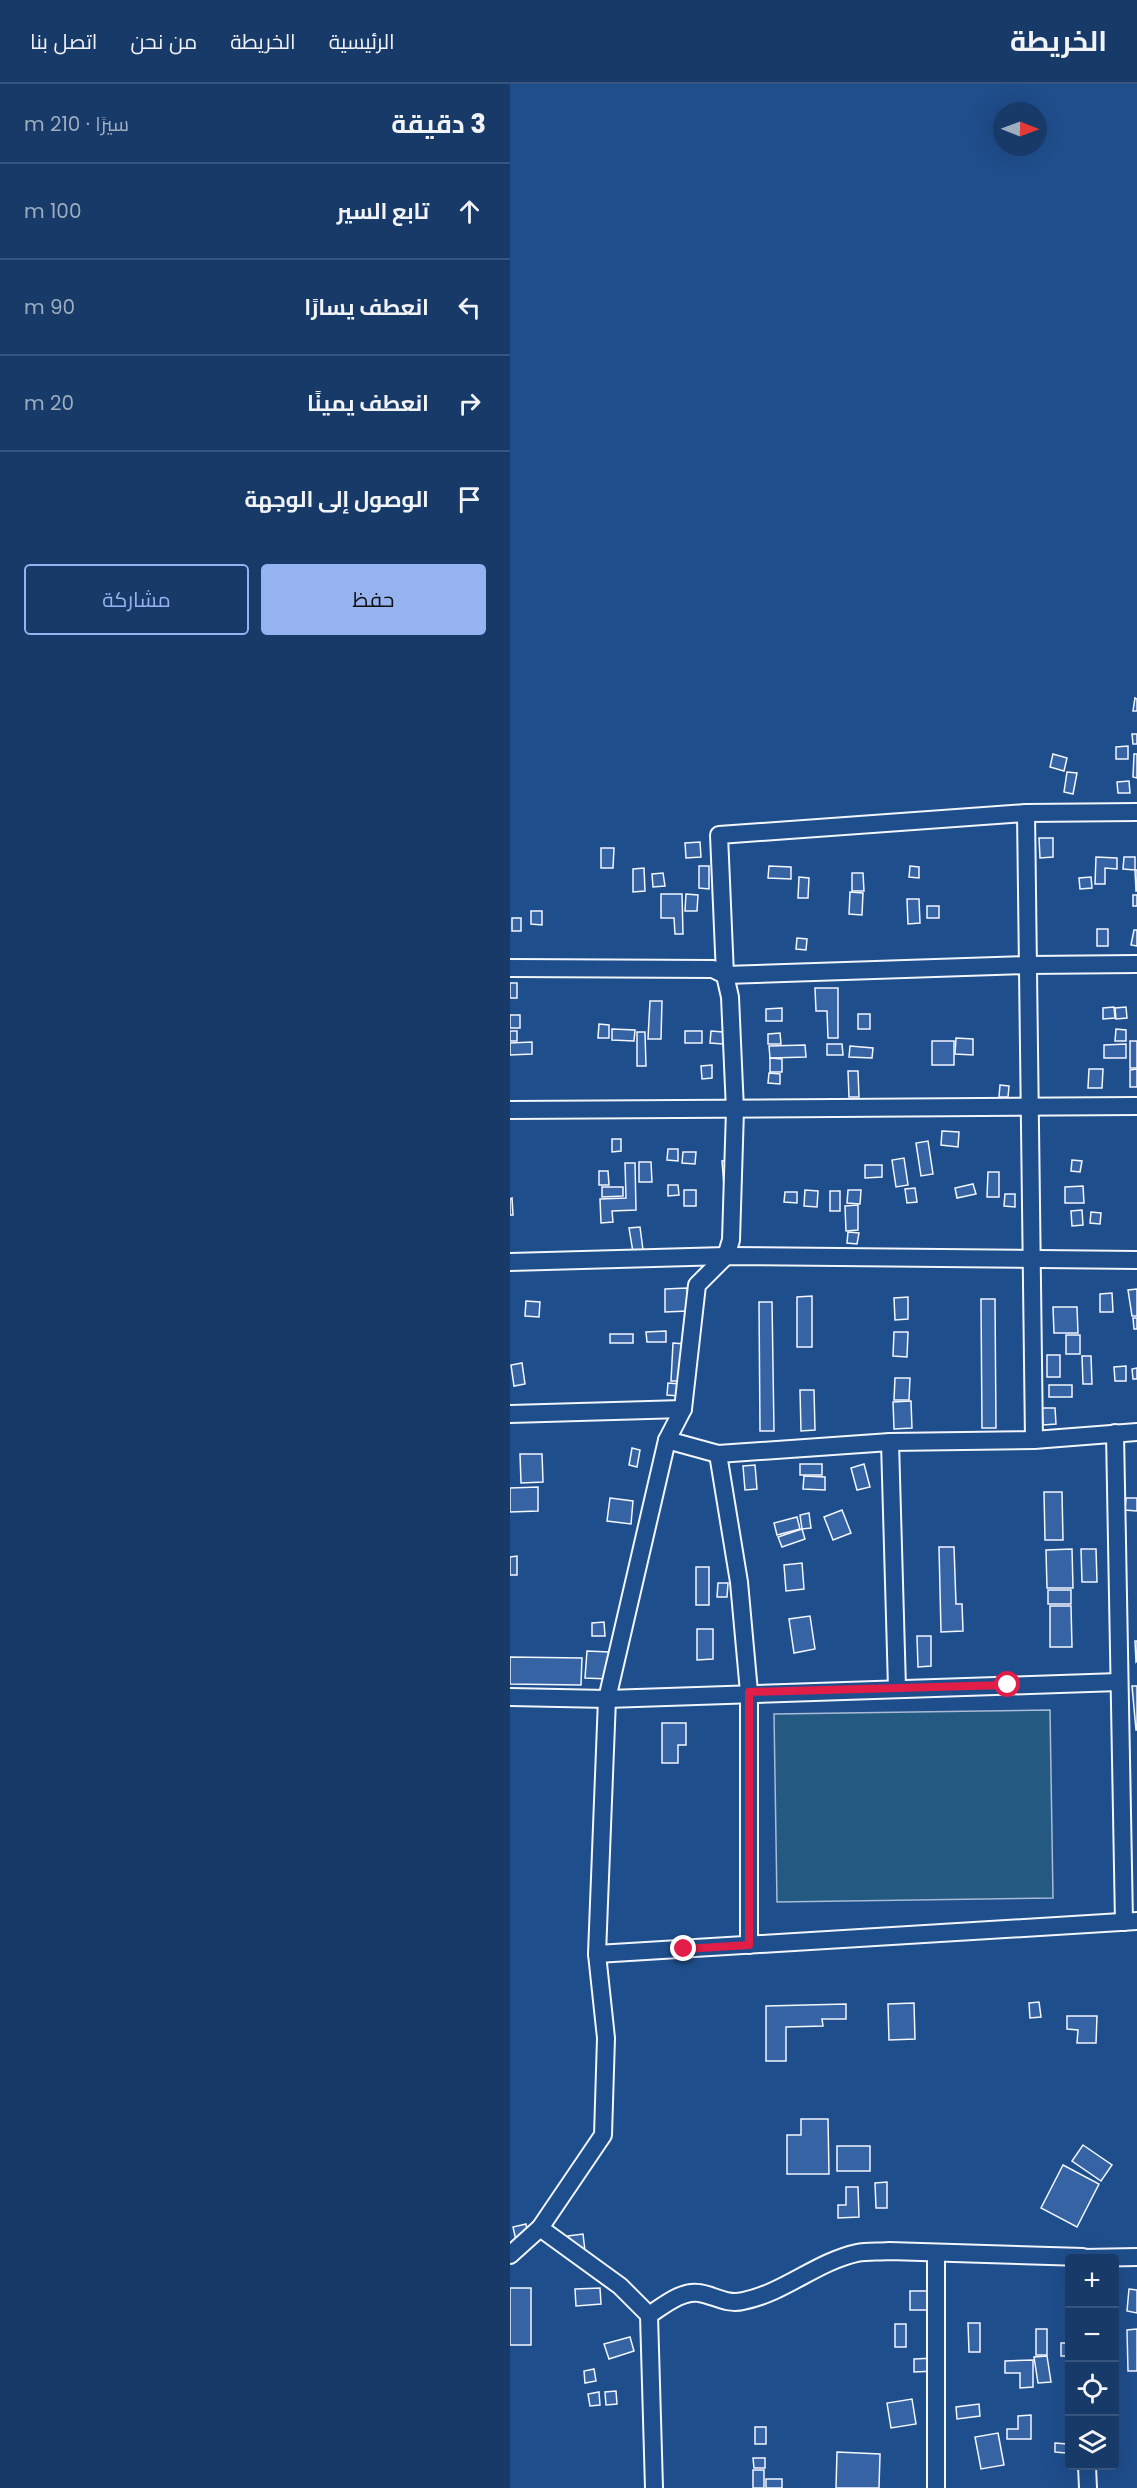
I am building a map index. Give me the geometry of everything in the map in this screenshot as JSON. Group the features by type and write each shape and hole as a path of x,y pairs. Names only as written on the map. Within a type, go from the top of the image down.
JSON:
{"street":[{"path":"510,2255 540,2228 603,2135 606,2038 597,1954 607,1699 667,1440 683,1409 697,1285 726,1256 731,1240 735,1110 730,997 725,975 719,835 1026,813 1137,812"},
{"path":"1026,813 1034,1440"},
{"path":"510,968 713,969 725,975 1028,965 1137,964"},
{"path":"510,1110 1137,1106"},
{"path":"510,1262 726,1256 1137,1260"},
{"path":"510,1414 683,1409"},
{"path":"667,1440 718,1454 890,1442 1034,1440 1137,1432"},
{"path":"597,1954 1130,1921 1129,1746 1119,1682 1115,1433"},
{"path":"890,1442 897,1688"},
{"path":"718,1454 739,1582 749,1692 749,1945"},
{"path":"510,1697 607,1699 749,1692 1119,1682"},
{"path":"540,2228 620,2286 650,2315 654,2488"},
{"path":"650,2315 681,2295 698,2292 714,2299 741,2302 772,2292 827,2263 858,2253 1065,2257"},
{"path":"936,2253 936,2488"},
{"path":"1119,2257 1137,2256"},
{"path":"1088,2470 1088,2488"}],"shaded area":[{"path":"1050,1710 1053,1898 777,1902 774,1714"}],"building":[{"path":"1135,698 1137,699 1137,711 1133,711"},
{"path":"1132,734 1137,734 1137,744 1133,744"},
{"path":"1128,746 1128,759 1116,759 1116,747"},
{"path":"1053,754 1067,758 1064,771 1050,767"},
{"path":"1134,754 1137,754 1137,778 1133,777"},
{"path":"1067,772 1077,773 1073,794 1064,792"},
{"path":"1129,781 1130,793 1118,793 1117,782"},
{"path":"1039,838 1053,838 1053,857 1040,858"},
{"path":"700,842 701,857 686,858 685,843"},
{"path":"601,848 614,848 613,868 601,868"},
{"path":"1096,857 1117,858 1117,869 1105,868 1105,884 1095,884"},
{"path":"1124,857 1135,857 1135,870 1123,869"},
{"path":"699,866 709,866 709,889 699,888"},
{"path":"769,866 791,867 791,879 768,878"},
{"path":"910,866 919,867 919,878 909,877"},
{"path":"644,868 645,891 633,892 633,869"},
{"path":"1135,870 1137,870 1137,891 1136,891"},
{"path":"663,873 665,886 653,887 652,874"},
{"path":"852,873 863,873 864,891 852,891"},
{"path":"799,877 809,878 808,898 798,898"},
{"path":"1091,877 1092,888 1080,889 1079,878"},
{"path":"850,892 863,893 862,915 849,914"},
{"path":"661,894 682,894 683,934 675,934 674,918 661,918"},
{"path":"686,894 698,895 697,911 685,911"},
{"path":"1133,895 1137,895 1137,906 1133,906"},
{"path":"907,899 919,899 920,923 908,924"},
{"path":"927,906 939,906 939,918 927,918"},
{"path":"531,911 542,911 542,925 531,924"},
{"path":"512,918 521,918 521,931 512,931"},
{"path":"1097,929 1108,929 1108,946 1097,946"},
{"path":"1134,930 1137,930 1137,946 1131,945"},
{"path":"797,938 807,939 806,950 796,949"},
{"path":"510,983 517,983 517,998 510,998"},
{"path":"815,988 838,988 838,1038 828,1038 827,1011 816,1011"},
{"path":"650,1001 662,1001 661,1039 648,1039"},
{"path":"1114,1007 1115,1018 1103,1019 1103,1008"},
{"path":"1126,1007 1127,1018 1116,1019 1115,1008"},
{"path":"782,1008 782,1021 766,1021 766,1009"},
{"path":"858,1014 870,1014 870,1029 858,1029"},
{"path":"510,1015 520,1015 520,1028 510,1028"},
{"path":"599,1024 609,1025 609,1038 598,1038"},
{"path":"612,1029 635,1030 634,1041 612,1040"},
{"path":"1116,1029 1126,1030 1126,1041 1115,1041"},
{"path":"510,1031 517,1031 517,1041 510,1041"},
{"path":"685,1031 702,1031 702,1043 685,1043"},
{"path":"711,1031 723,1032 723,1044 710,1043"},
{"path":"637,1032 645,1032 646,1066 637,1066"},
{"path":"780,1033 781,1044 768,1044 768,1034"},
{"path":"956,1038 973,1039 973,1055 955,1054"},
{"path":"932,1041 954,1041 954,1065 932,1065"},
{"path":"1130,1041 1137,1041 1137,1068 1130,1068"},
{"path":"532,1042 532,1054 510,1055 510,1043"},
{"path":"827,1044 842,1044 843,1055 827,1055"},
{"path":"1126,1044 1126,1058 1104,1058 1104,1045"},
{"path":"805,1045 806,1057 770,1058 769,1046"},
{"path":"850,1046 873,1048 872,1058 849,1057"},
{"path":"770,1058 782,1059 782,1072 770,1072"},
{"path":"712,1065 712,1078 702,1079 701,1066"},
{"path":"1089,1069 1103,1069 1102,1088 1088,1088"},
{"path":"1137,1069 1137,1087 1130,1087 1130,1070"},
{"path":"848,1071 858,1071 859,1097 849,1097"},
{"path":"769,1073 780,1074 780,1084 768,1083"},
{"path":"1000,1085 1009,1086 1008,1097 999,1097"},
{"path":"942,1131 959,1132 958,1147 941,1145"},
{"path":"612,1139 621,1139 621,1151 612,1152"},
{"path":"928,1141 933,1174 921,1176 916,1143"},
{"path":"668,1149 678,1149 678,1161 667,1160"},
{"path":"683,1152 696,1152 695,1164 682,1163"},
{"path":"904,1158 908,1185 896,1187 892,1160"},
{"path":"731,1160 733,1187 724,1187 722,1161"},
{"path":"1072,1160 1082,1161 1080,1172 1071,1171"},
{"path":"639,1162 651,1162 652,1182 639,1182"},
{"path":"625,1163 635,1163 636,1210 612,1211 613,1222 601,1223 600,1199 626,1198"},
{"path":"865,1165 882,1165 882,1177 865,1178"},
{"path":"599,1171 608,1171 609,1185 599,1185"},
{"path":"988,1172 999,1172 999,1197 987,1197"},
{"path":"973,1184 976,1194 957,1198 955,1188"},
{"path":"668,1185 678,1185 679,1195 668,1196"},
{"path":"1083,1186 1084,1203 1065,1203 1065,1187"},
{"path":"602,1187 623,1187 623,1196 602,1197"},
{"path":"915,1188 917,1202 907,1203 905,1189"},
{"path":"684,1190 696,1190 696,1206 684,1206"},
{"path":"805,1190 818,1191 817,1207 804,1206"},
{"path":"848,1190 861,1190 860,1204 847,1203"},
{"path":"830,1191 840,1191 840,1211 830,1211"},
{"path":"785,1192 797,1192 797,1203 784,1202"},
{"path":"1005,1194 1015,1194 1015,1207 1004,1206"},
{"path":"512,1198 513,1215 510,1215 510,1199"},
{"path":"858,1205 858,1230 846,1231 845,1206"},
{"path":"1082,1210 1083,1225 1072,1226 1071,1211"},
{"path":"1091,1212 1101,1213 1100,1224 1090,1223"},
{"path":"640,1227 643,1250 633,1252 629,1228"},
{"path":"848,1232 859,1233 857,1244 847,1243"},
{"path":"687,1288 688,1311 665,1312 665,1289"},
{"path":"1137,1289 1137,1316 1132,1316 1128,1290"},
{"path":"1112,1293 1113,1312 1100,1312 1100,1294"},
{"path":"812,1296 812,1347 797,1347 797,1297"},
{"path":"908,1297 908,1319 895,1320 894,1298"},
{"path":"981,1299 995,1299 996,1428 982,1428"},
{"path":"526,1301 540,1302 539,1317 525,1316"},
{"path":"759,1302 772,1302 774,1431 760,1431"},
{"path":"1053,1307 1077,1307 1078,1333 1054,1333"},
{"path":"1133,1318 1137,1318 1137,1329 1134,1329"},
{"path":"666,1331 666,1342 647,1342 646,1332"},
{"path":"894,1332 908,1332 907,1357 893,1356"},
{"path":"610,1334 633,1334 633,1343 610,1343"},
{"path":"1066,1335 1080,1335 1080,1354 1066,1354"},
{"path":"673,1343 685,1344 683,1381 671,1381"},
{"path":"1047,1355 1060,1355 1060,1377 1047,1377"},
{"path":"1082,1356 1091,1356 1092,1384 1083,1384"},
{"path":"522,1363 525,1384 514,1386 511,1365"},
{"path":"1126,1366 1126,1381 1115,1381 1114,1367"},
{"path":"1137,1368 1137,1379 1133,1379 1132,1369"},
{"path":"895,1378 910,1378 909,1400 894,1400"},
{"path":"668,1383 680,1384 679,1396 667,1395"},
{"path":"1049,1385 1072,1385 1072,1397 1049,1397"},
{"path":"800,1390 814,1390 815,1430 801,1431"},
{"path":"911,1401 912,1428 894,1429 893,1402"},
{"path":"1042,1408 1055,1408 1056,1424 1043,1425"},
{"path":"632,1448 640,1450 637,1467 629,1465"},
{"path":"520,1454 542,1454 543,1482 521,1483"},
{"path":"800,1464 822,1464 822,1475 800,1475"},
{"path":"864,1464 870,1487 857,1490 851,1468"},
{"path":"755,1465 757,1489 745,1490 743,1466"},
{"path":"804,1476 825,1477 825,1490 803,1489"},
{"path":"538,1487 538,1511 510,1512 510,1488"},
{"path":"1044,1492 1062,1492 1063,1540 1045,1540"},
{"path":"610,1498 633,1501 631,1524 607,1521"},
{"path":"1126,1498 1137,1498 1137,1511 1125,1510"},
{"path":"842,1510 851,1533 833,1540 824,1517"},
{"path":"809,1513 811,1528 802,1529 800,1515"},
{"path":"797,1517 800,1529 777,1535 774,1523"},
{"path":"802,1529 805,1539 782,1547 778,1537"},
{"path":"939,1547 954,1547 956,1604 962,1604 963,1631 941,1632"},
{"path":"1072,1549 1073,1588 1047,1588 1046,1550"},
{"path":"1081,1549 1096,1549 1097,1582 1082,1582"},
{"path":"517,1556 517,1575 510,1575 510,1557"},
{"path":"802,1563 804,1589 786,1591 784,1565"},
{"path":"696,1567 709,1567 709,1605 696,1605"},
{"path":"718,1583 728,1583 727,1597 717,1597"},
{"path":"1048,1590 1071,1590 1071,1604 1048,1604"},
{"path":"1050,1606 1071,1606 1072,1647 1050,1647"},
{"path":"810,1616 815,1649 794,1653 789,1619"},
{"path":"604,1622 605,1636 592,1636 592,1623"},
{"path":"697,1629 713,1629 713,1659 697,1660"},
{"path":"917,1636 931,1636 931,1666 918,1667"},
{"path":"1135,1641 1137,1641 1136,1662"},
{"path":"587,1651 609,1652 608,1679 585,1678"},
{"path":"510,1657 582,1658 581,1685 510,1684"},
{"path":"1132,1686 1137,1686 1137,1730 1136,1730"},
{"path":"662,1723 686,1723 686,1745 678,1745 678,1763 662,1763"},
{"path":"1039,2002 1041,2017 1030,2018 1029,2003"},
{"path":"914,2003 915,2039 889,2040 888,2004"},
{"path":"846,2004 846,2019 822,2019 823,2026 786,2027 786,2061 766,2061 766,2006"},
{"path":"1067,2016 1097,2016 1096,2043 1077,2043 1078,2030 1067,2029"},
{"path":"801,2119 828,2119 829,2174 787,2174 787,2135 801,2135"},
{"path":"1083,2145 1112,2165 1101,2181 1072,2161"},
{"path":"837,2146 870,2146 870,2171 837,2171"},
{"path":"1063,2165 1099,2184 1077,2227 1041,2208"},
{"path":"887,2182 887,2208 876,2208 875,2183"},
{"path":"846,2187 858,2187 859,2217 838,2218 838,2205 846,2205"},
{"path":"526,2224 529,2243 517,2245 513,2227"},
{"path":"583,2234 585,2251 570,2253 568,2236"},
{"path":"510,2288 531,2288 531,2345 510,2345"},
{"path":"600,2288 601,2304 576,2306 575,2289"},
{"path":"1129,2289 1137,2290 1137,2313 1127,2311"},
{"path":"910,2291 932,2291 932,2310 910,2310"},
{"path":"968,2323 980,2323 980,2352 969,2352"},
{"path":"895,2324 906,2324 906,2347 895,2347"},
{"path":"1036,2329 1047,2329 1047,2355 1036,2355"},
{"path":"1137,2329 1137,2371 1128,2371 1127,2330"},
{"path":"630,2337 634,2351 609,2359 604,2344"},
{"path":"1061,2343 1065,2343 1065,2356 1061,2356"},
{"path":"1047,2356 1051,2382 1038,2383 1034,2357"},
{"path":"936,2358 936,2371 914,2372 914,2359"},
{"path":"1033,2360 1033,2387 1020,2388 1020,2373 1005,2373 1005,2361"},
{"path":"594,2369 596,2381 585,2383 584,2371"},
{"path":"616,2391 617,2404 606,2405 605,2392"},
{"path":"599,2392 600,2405 590,2406 588,2394"},
{"path":"912,2399 916,2424 891,2428 887,2403"},
{"path":"979,2404 980,2416 957,2419 956,2407"},
{"path":"1031,2415 1031,2439 1007,2439 1007,2429 1018,2429 1018,2416"},
{"path":"755,2427 766,2427 766,2444 755,2444"},
{"path":"998,2433 1004,2465 981,2469 975,2437"},
{"path":"1055,2443 1065,2444 1065,2453 1055,2452"},
{"path":"837,2452 880,2454 879,2488 836,2488"},
{"path":"753,2458 765,2458 765,2468 754,2468"},
{"path":"753,2470 764,2470 764,2488 753,2488"},
{"path":"766,2479 782,2479 782,2488 766,2488"}],"route":[{"path":"684,1949 749,1945 749,1692 1008,1685"}]}
